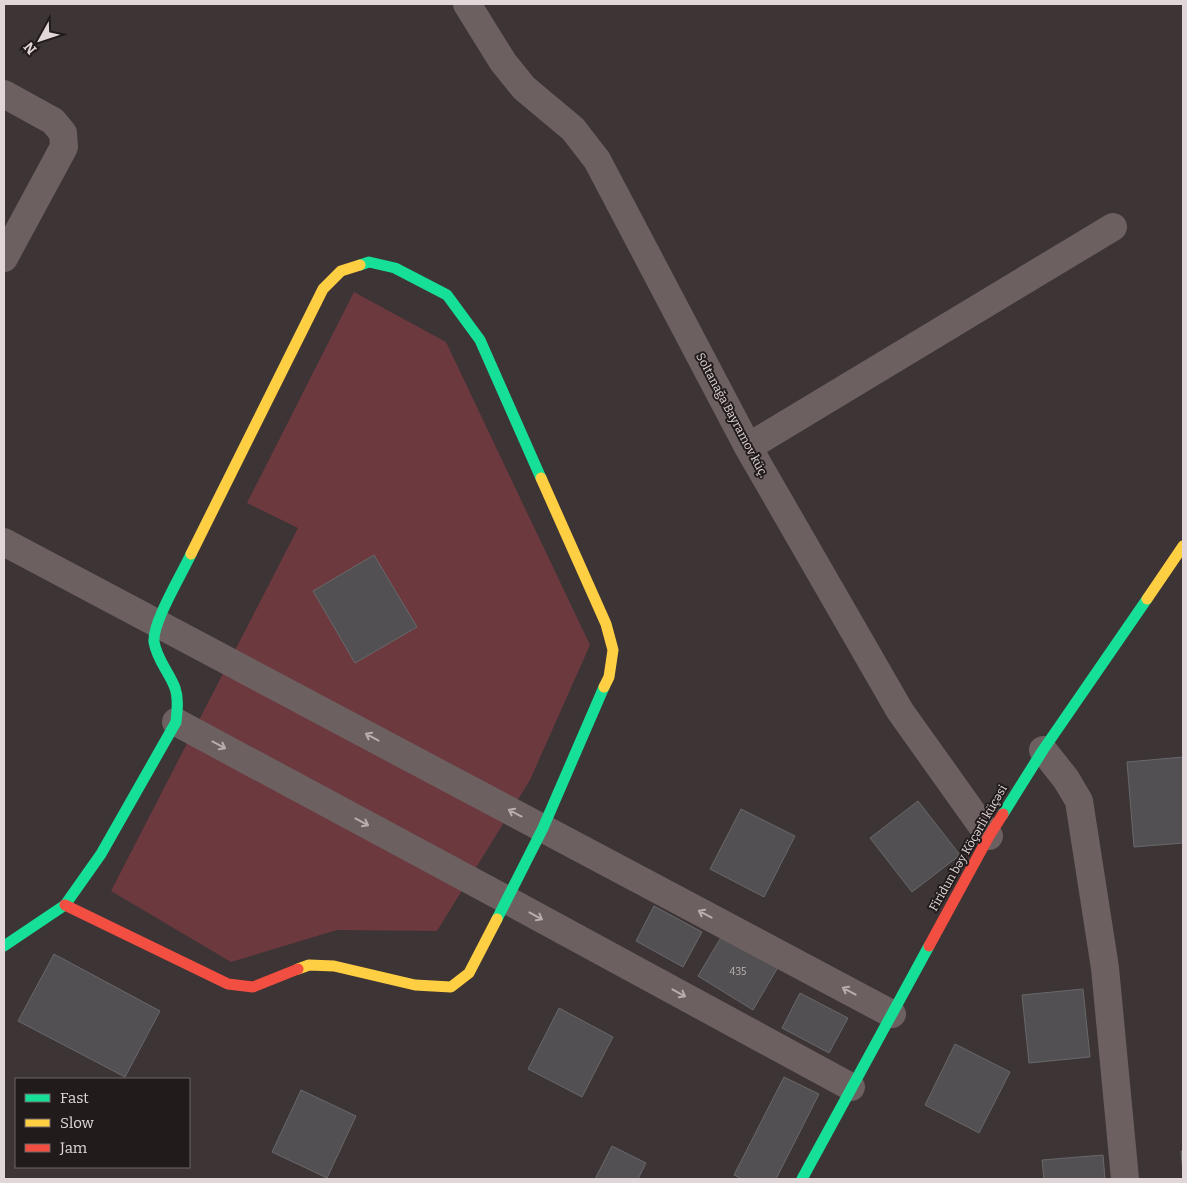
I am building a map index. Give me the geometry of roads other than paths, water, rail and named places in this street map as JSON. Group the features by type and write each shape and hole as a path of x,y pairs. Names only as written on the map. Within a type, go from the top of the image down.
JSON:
{"street":[{"name":"Soltanağa Bayramov küç.","path":"467,4 504,62 524,88 573,130 597,160 748,447 900,710 989,836"},
{"path":"4,94 53,122 63,133 64,147 4,258"},
{"path":"748,447 1113,227"},
{"path":"4,946 65,905 101,854 176,722 178,703 175,688 159,660 154,641 157,624 323,289 341,271 369,262 396,268 447,295 480,340 606,624 613,650 609,677 542,828 469,973 451,987 415,985 334,966 309,965 253,987 228,984 65,905"},
{"path":"4,542 892,1014"},
{"name":"Firidun bəy Köçərli küçəsi","path":"802,1179 989,836 1043,750 1183,546"},
{"path":"176,722 851,1087"},
{"path":"1043,750 1066,779 1079,802 1105,968 1125,1179"}]}
